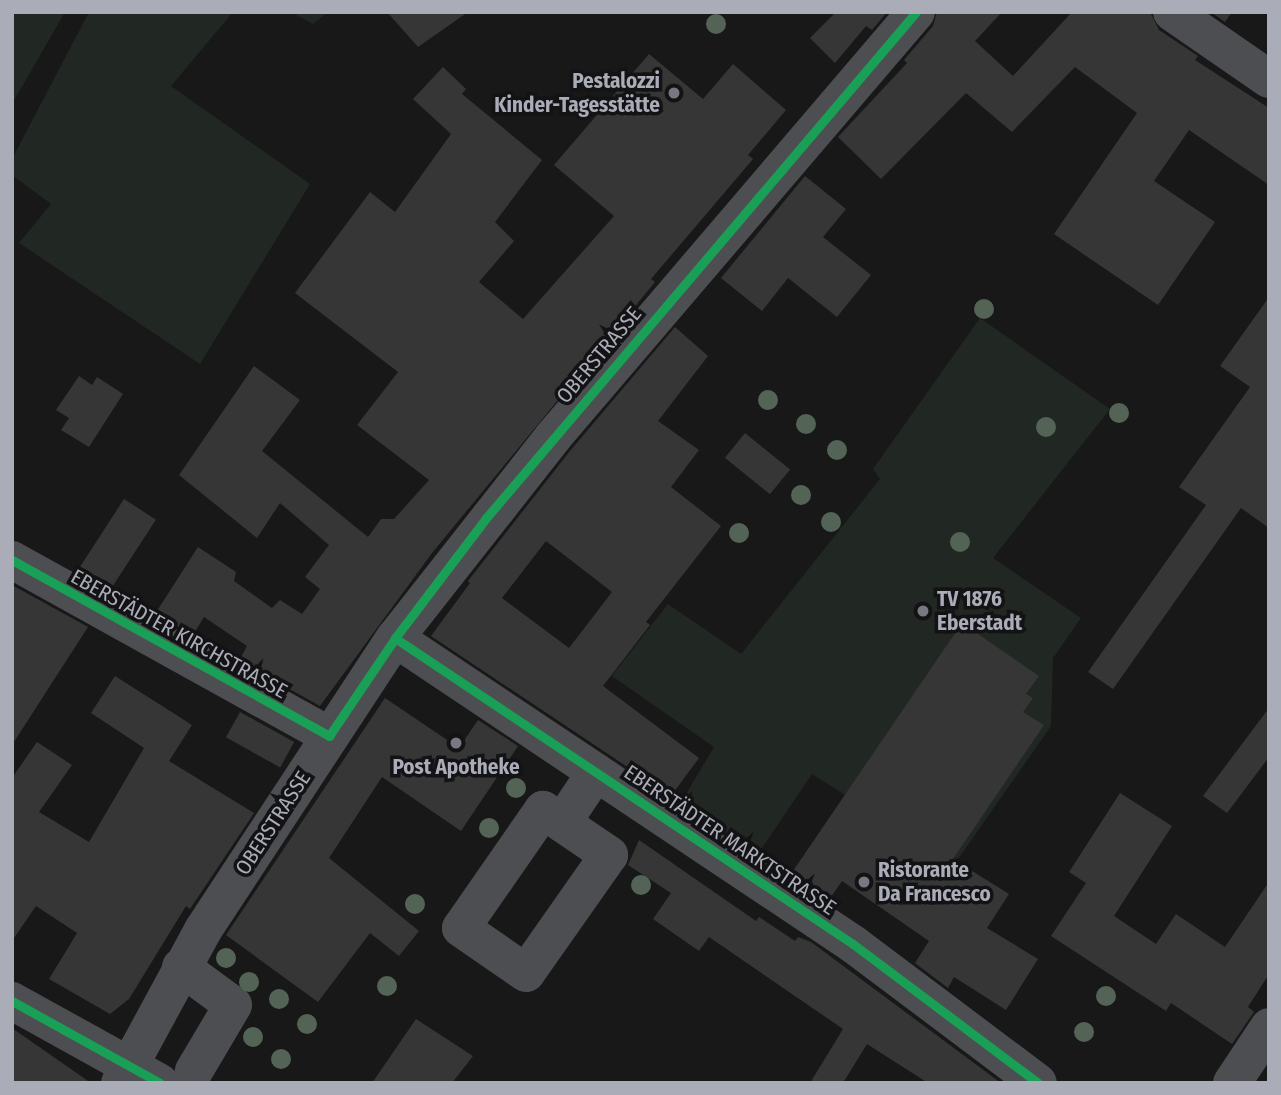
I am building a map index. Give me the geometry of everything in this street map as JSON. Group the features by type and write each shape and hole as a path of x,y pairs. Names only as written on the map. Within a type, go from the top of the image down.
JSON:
{"street":[{"name":"OBERSTRASSE","path":"151,1075 181,967 395,638 553,437 916,12"},
{"path":"1172,12 1269,79"},
{"name":"EBERSTÄDTER KIRCHSTRASSE","path":"12,560 329,736"},
{"name":"EBERSTÄDTER MARKTSTRASSE","path":"395,638 853,944 1038,1083"},
{"path":"562,823 596,772"},
{"path":"12,1000 151,1075 233,1005 181,967"},
{"path":"1233,1083 1269,1027"}],"shaded area":[{"path":"12,12 65,12 12,104"},
{"path":"89,12 233,12 171,86 310,184 200,364 19,243 51,204 12,175 12,159"},
{"path":"291,12 328,12 313,24"},
{"name":"TV 1876 Eberstadt","path":"980,318 1110,409 993,558 1081,618 1053,658 1051,726 933,895 884,820 812,774 758,854 680,804 714,747 612,676 668,604 741,654 880,479 873,469"}],"building":[{"path":"387,12 468,12 418,47"},
{"path":"836,12 887,12 872,30 866,26 835,63 810,38"},
{"path":"937,12 1002,12 975,41 1013,76 1072,12 1150,12 1159,30 1198,56 1195,60 1269,108 1269,185 1189,130 1154,181 1215,222 1158,305 1054,234 1137,113 1075,67 1012,132 966,93 881,179 838,137 907,63 904,60 933,26"},
{"path":"1211,12 1232,12 1225,22"},
{"path":"649,54 703,99 733,64 786,110 748,155 753,159 651,279 655,282 432,553 320,706 239,661 247,646 204,617 193,635 155,614 198,547 236,572 234,581 272,608 280,600 302,614 320,589 305,577 329,545 280,503 257,538 179,475 254,366 300,400 262,451 368,537 381,519 394,519 429,480 357,425 398,372 295,293 370,192 395,212 451,134 413,99 443,67 466,89 462,94 542,160 495,222 514,241 479,282 523,319 614,216 554,165"},
{"path":"805,176 846,209 823,237 871,275 837,317 788,278 762,311 721,278"},
{"path":"1269,297 1269,528 1241,508 1113,689 1088,672 1206,505 1179,487 1250,387 1220,366"},
{"path":"675,327 708,356 658,421 699,450 671,487 721,526 646,622 650,625 603,686 699,758 671,796 431,636 470,583 468,581 570,451","holes":["546,541 612,592 569,648 502,598"]},
{"path":"79,376 92,385 97,377 123,394 89,447 61,430 69,418 56,410"},
{"path":"745,433 790,470 770,494 725,458"},
{"path":"124,499 156,520 109,592 77,571"},
{"path":"12,585 88,627 12,745"},
{"path":"962,623 1039,676 1026,694 1033,698 1023,712 1044,725 953,859 1009,894 987,928 1038,959 1006,1010 954,977 948,988 915,963 929,941 842,881 831,897 793,871"},
{"path":"115,676 192,725 169,761 254,813 190,909 186,906 129,999 110,1014 49,979 77,933 36,906 12,941 12,778 37,742 72,765 39,812 89,842 144,748 91,713"},
{"path":"385,698 459,748 478,720 518,746 461,831 382,777 329,858 419,931 399,956 370,933 318,1002 226,935"},
{"path":"1269,708 1269,757 1227,813 1203,796"},
{"path":"240,712 294,742 280,767 226,737"},
{"path":"1120,793 1172,826 1114,916 1156,944 1176,914 1225,947 1269,882 1269,974 1248,1007 1254,1012 1232,1044 1171,1003 1166,1011 1051,936 1086,883 1069,872"},
{"path":"639,840 756,921 759,917 795,941 798,937 811,942 1001,1083 928,1083 867,1044 843,1083 810,1083 843,1029 709,937 699,951 653,919 671,893 628,865"},
{"path":"416,1019 473,1056 452,1083 372,1083"},
{"path":"12,1028 91,1083 12,1083"}],"tram line":[{"path":"1159,12 1269,91"},
{"path":"1188,12 1269,69"}],"cycle path":[{"path":"12,560 329,736 395,638 486,518 916,12"},
{"path":"395,638 853,944 1038,1083"},
{"path":"12,1001 160,1083"}],"place":[{"name":"Pestalozzi Kinder-Tagesstätte","path":"674,93"},
{"name":"TV 1876 Eberstadt","path":"923,611"},
{"name":"Post Apotheke","path":"456,743"},
{"name":"Ristorante Da Francesco","path":"864,882"}]}
